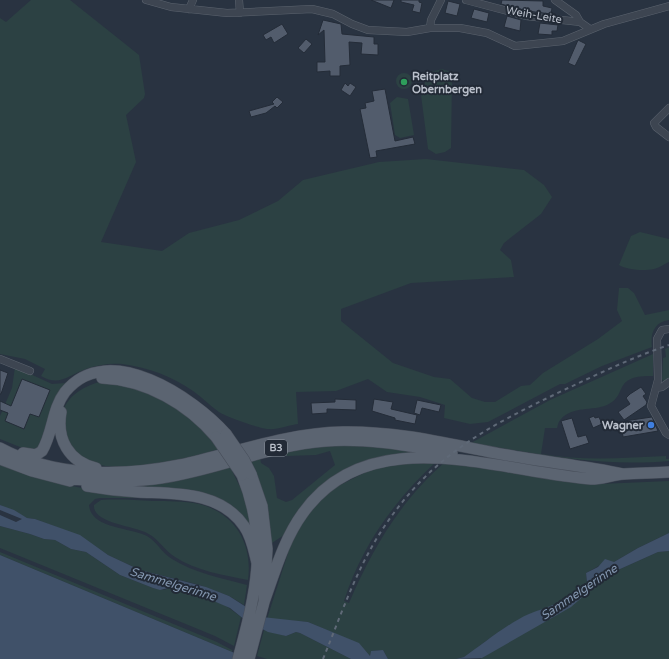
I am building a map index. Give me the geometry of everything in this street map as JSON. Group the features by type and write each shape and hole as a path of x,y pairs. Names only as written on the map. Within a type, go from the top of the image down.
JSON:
{"main road":[{"name":"B3","path":"0,447 29,455 40,453 47,441 59,402 66,390 79,380 88,376 113,371 142,377 177,393 201,410 221,436"},
{"name":"B3","path":"118,472 84,464 71,455 62,441 59,425 63,405 76,389 87,382 101,378 119,380 152,390 188,410 238,451 246,475 260,497 264,518 266,567 264,602 249,659"},
{"name":"B3","path":"0,447 22,458 58,468 92,472 118,472 181,465 290,437 348,432 401,435 531,460 623,474"},
{"name":"B3","path":"0,459 32,471 64,479 136,481 161,478 206,469 270,450 327,440 388,443 457,454 488,463"},
{"name":"B3","path":"238,659 253,600 266,567 287,540 303,513 324,490 350,473 381,462 407,458 434,458 488,463 596,479 623,474 669,472"},
{"path":"64,479 99,488 191,496 212,500 230,511 244,525 266,567"}],"street":[{"path":"146,0 163,6 210,12 240,13 312,9 333,14 368,30 407,32 430,28 432,17 440,0"},
{"path":"189,9 193,0"},
{"path":"239,0 240,13"},
{"name":"Weih-Leite","path":"466,0 526,16 580,22"},
{"name":"Weih-Leite","path":"555,0 576,15 580,22 590,29"},
{"name":"Weih-Leite","path":"430,28 448,27 475,30 515,46 545,45 563,41 590,29 669,6"},
{"path":"669,108 654,123 656,127 669,137"},
{"path":"669,328 662,330 657,339 659,359 656,388 651,406 666,433 669,435"},
{"path":"0,359 30,370"},
{"path":"656,388 662,387 669,382"}],"green space":[{"path":"31,0 70,0 139,55 145,94 144,98 126,115 136,162 101,242 162,251 189,233 239,220 278,201 303,180 379,162 426,159 524,170 544,185 552,197 541,214 504,243 500,250 511,260 514,277 411,283 341,309 341,321 393,363 434,377 450,379 472,398 485,402 495,402 521,386 530,385 543,373 598,339 622,321 617,310 619,288 628,288 634,293 645,315 669,310 669,320 660,323 654,329 652,347 602,366 565,384 560,384 488,422 470,424 444,418 445,405 420,397 387,392 368,379 336,391 296,392 298,424 272,429 251,425 222,414 196,393 177,381 141,367 122,364 108,364 99,365 80,371 59,380 47,379 41,376 45,369 25,359 0,354 0,18 6,22"},
{"path":"442,69 451,72 452,79 451,148 445,152 436,154 428,149 421,95 428,73"},
{"name":"Reitplatz Obernbergen","path":"404,73 410,75 412,81 410,87 404,89 398,87 396,81 398,75"},
{"path":"397,97 408,99 414,135 400,138 395,135 390,103"},
{"path":"640,232 669,239 669,262 650,270 636,270 619,265 631,236"},
{"path":"669,347 669,379 664,382 662,379 663,358 666,357 665,349"},
{"path":"653,354 653,376 631,379 622,386 614,401 607,405 571,412 560,420 557,428 545,428 541,454 572,458 666,456 666,459 669,459 669,461 594,461 545,455 471,443 550,400"},
{"path":"15,367 52,384 65,383 79,375 46,431 38,449 25,449 0,439 0,416 12,388"},
{"path":"99,382 135,387 174,405 206,431 208,437 219,449 173,461 138,466 106,466 92,463 81,458 70,448 67,435 62,424 63,413 65,406 74,395 86,387"},
{"path":"356,444 439,454 357,466 284,535 272,543 265,498 251,461 260,457 261,463 269,468 274,476 277,498 286,502 292,500 335,465 330,451 316,455 286,456 282,453 296,449"},
{"path":"437,461 407,491 381,525 360,562 344,601 349,603 378,545 401,509 429,477 445,462 600,484 669,481 669,533 614,562 602,564 586,573 587,582 574,594 560,602 513,623 464,657 456,659 388,659 383,650 371,651 370,656 359,644 308,622 267,619 288,553 288,548 295,532 326,492 378,466"},
{"path":"0,464 63,484 91,490 167,498 100,498 95,499 89,505 91,513 96,519 112,526 147,536 154,541 168,557 181,564 208,575 247,585 244,605 229,596 200,585 140,570 108,555 80,536 35,519 27,518 0,505"},
{"path":"229,465 244,495 252,529 232,510 125,486"},
{"path":"101,500 182,502 199,504 212,508 232,523 239,532 248,554 248,580 210,572 183,562 171,554 155,538 147,533 106,520 100,516 95,511 94,505"},
{"path":"0,526 44,539 55,540 71,549 86,552 120,575 153,588 164,590 172,587 225,605 241,617 234,646 215,636 0,548"},
{"path":"669,551 669,659 480,659 585,594 609,574 658,552"},
{"path":"0,552 217,642 232,650 232,652 0,555"},
{"path":"264,630 286,636 296,632 300,633 351,659 267,659 257,656"}],"water":[{"name":"Sammelgerinne","path":"0,505 14,510 27,518 35,519 80,535 108,555 140,570 206,587 229,596 262,617 308,622 359,643 370,656 371,651 383,650 388,659 351,659 300,633 296,632 286,636 268,632 245,620 230,608 204,597 184,593 172,587 160,590 120,575 86,552 71,549 55,540 44,539 0,526 0,515 16,522 22,519 0,510"},
{"name":"Sammelgerinne","path":"669,533 669,551 658,552 609,574 571,607 482,658 456,659 464,657 504,628 521,618 560,602 574,594 587,582 586,573 598,567 605,559 614,562"},
{"path":"0,555 249,659 0,659"}],"building":[{"path":"371,0 394,0 391,8"},
{"path":"401,0 419,0 419,2 422,3 420,13 412,11 414,5 401,2"},
{"path":"502,0 543,1 543,6 552,8 551,14 527,11 501,4"},
{"path":"448,1 460,4 457,16 445,13"},
{"path":"474,9 489,13 487,22 471,18"},
{"path":"507,16 521,20 520,31 504,27"},
{"path":"323,20 341,24 342,34 374,37 374,44 378,44 378,55 361,54 362,43 349,42 350,65 340,66 340,76 330,76 330,71 317,72 317,62 325,62 324,30 318,35"},
{"path":"540,23 558,25 557,31 552,31 552,35 538,34"},
{"path":"282,24 288,34 274,43 271,37 266,40 263,35"},
{"path":"306,39 312,44 304,53 298,48"},
{"path":"578,40 586,44 575,66 568,63"},
{"path":"345,83 348,86 350,83 356,87 350,96 341,90"},
{"path":"385,89 395,141 413,137 415,144 376,151 377,157 370,158 360,109 366,108 365,103 374,101 372,91"},
{"path":"277,97 283,102 277,108 275,106 266,113 251,117 249,111 274,104 272,102"},
{"path":"0,370 8,373 1,394 0,394"},
{"path":"22,379 50,390 39,417 30,414 24,429 5,421 8,413 0,410 0,401 11,406"},
{"path":"641,387 646,394 643,396 647,402 646,405 624,420 618,412 630,404 626,398"},
{"path":"335,399 356,400 356,410 327,409 327,413 312,414 311,403 335,402"},
{"path":"374,399 393,402 391,409 417,415 415,424 395,420 395,418 372,411"},
{"path":"417,400 441,405 439,412 422,408 420,415 414,413"},
{"path":"594,416 595,418 599,417 602,424 593,428 589,418"},
{"path":"652,417 658,431 623,437 622,429 629,428 624,421"},
{"path":"572,418 578,437 586,435 589,443 570,449 561,421"}],"railway":[{"path":"323,659 350,592 374,542 402,502 422,480 463,445 510,417 603,372 669,345"}],"place":[{"name":"Reitplatz Obernbergen","path":"404,82"},
{"name":"Wagner","path":"651,425"}]}
